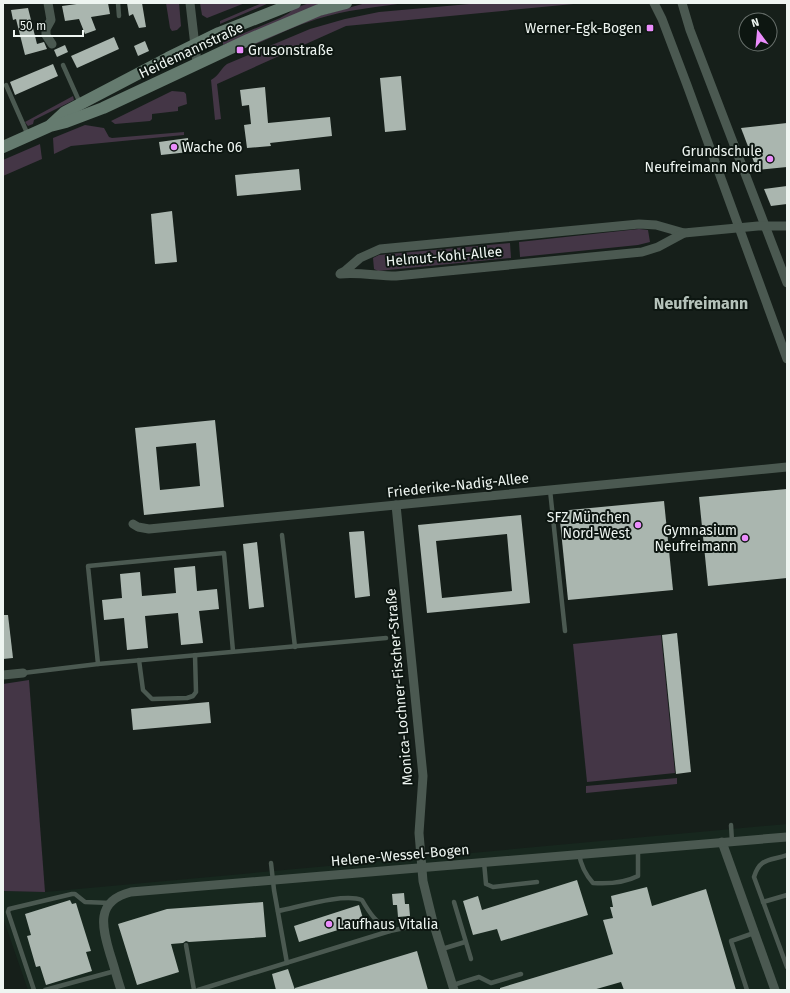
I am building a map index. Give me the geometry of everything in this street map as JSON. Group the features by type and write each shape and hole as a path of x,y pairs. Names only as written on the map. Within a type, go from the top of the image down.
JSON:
{"main road":[{"name":"Heidemannstraße","path":"50,126 65,112 195,44 295,3"},
{"name":"Heidemannstraße","path":"3,147 50,126 66,122 103,108 197,63 312,13 346,3"}],"street":[{"path":"48,3 51,20 46,29 46,35 52,44"},
{"path":"190,3 197,63"},
{"path":"654,3 662,19 784,343 787,359"},
{"path":"682,3 690,30 764,227 787,283"},
{"name":"Helmut-Kohl-Allee","path":"684,233 658,247 642,252 396,276 359,273 340,274 345,272 360,258 380,249 639,224 656,225 684,233 787,226"},
{"name":"Friederike-Nadig-Allee","path":"133,524 138,527 149,529 787,467"},
{"name":"Monica-Lochner-Fischer-Straße","path":"396,505 422,776 419,833 425,893 453,988"},
{"path":"3,675 23,673"},
{"name":"Helene-Wessel-Bogen","path":"110,904 120,895 138,890 787,837"},
{"path":"722,842 775,990"},
{"path":"110,904 102,920 103,932 121,990"}],"lane":[{"path":"118,3 120,16"},
{"path":"63,65 80,104"},
{"path":"6,85 28,136"},
{"path":"550,490 565,631"},
{"path":"282,535 295,647"},
{"path":"98,664 88,566 224,553 233,651"},
{"path":"23,673 139,660 386,638"},
{"path":"139,660 143,690 146,694 152,698 187,698 193,696 196,692 195,655"},
{"path":"731,825 732,842"},
{"path":"579,854 581,864 593,883 605,884 630,880 638,876 638,849"},
{"path":"787,855 762,862 757,867 754,877 787,967"},
{"path":"271,862 287,963"},
{"path":"484,862 486,884 493,886 537,882"},
{"path":"34,990 8,912 9,909 72,894 75,894 85,902 110,904"},
{"path":"763,902 787,895"},
{"path":"278,911 330,900 354,897 362,900 378,924 390,931"},
{"path":"454,902 470,959"},
{"path":"198,990 390,931 434,922"},
{"path":"746,990 731,940 754,933"},
{"path":"442,949 466,942"},
{"path":"186,945 194,990"},
{"path":"45,990 115,971"},
{"path":"453,988 479,977 491,983 521,974"}],"shaded area":[{"path":"166,3 179,3 181,26 177,30 172,31 170,28"},
{"path":"200,3 245,3 207,18 202,15"},
{"path":"262,3 269,3 220,24 220,21"},
{"path":"310,3 329,3 223,45 223,42 280,18 294,8"},
{"path":"366,3 405,3 338,13 300,25 251,46 250,44 315,17"},
{"path":"481,3 584,3 346,26 217,84 221,119 215,120 211,80 227,64 310,29 345,19 379,12"},
{"path":"172,91 184,92 186,94 187,104 178,107 178,111 152,114 152,119 150,121 115,124 111,121"},
{"path":"73,96 74,100 34,120 33,124 28,126 25,122"},
{"path":"85,125 104,128 109,137 112,138 184,132 184,135 71,146 54,154 53,138"},
{"path":"40,144 42,159 3,176 3,160"},
{"path":"639,229 648,230 650,242 638,245 520,257 519,242"},
{"path":"510,243 511,258 378,271 374,269 373,258 379,255"},
{"path":"661,635 675,773 587,782 573,644"},
{"path":"29,680 45,892 3,891 3,684"},
{"path":"677,778 677,784 586,793 586,786"},
{"path":"787,824 787,990 28,990 3,918 3,891 45,892"}],"building":[{"path":"84,3 108,3 110,14 91,17 96,30 85,34 79,19 65,21 62,6"},
{"path":"127,3 142,3 146,27 139,28 133,14 129,16"},
{"path":"28,8 37,44 44,42 47,49 25,55 16,19 13,20 11,10"},
{"path":"114,37 119,49 77,68 71,56"},
{"path":"145,41 149,51 138,56 134,46"},
{"path":"65,45 68,52 57,57 54,50"},
{"path":"53,64 58,76 15,95 10,82"},
{"path":"401,76 406,130 385,132 380,78"},
{"path":"265,87 268,123 330,117 332,136 270,143 271,146 247,148 244,125 251,124 249,105 242,106 240,90"},
{"name":"Grundschule Neufreimann Nord","path":"787,123 787,167 757,170 741,128"},
{"name":"Wache 06","path":"188,138 189,152 161,155 159,142"},
{"path":"299,169 301,190 237,196 235,175"},
{"path":"787,186 787,204 771,206 764,189"},
{"path":"172,211 177,262 155,264 151,214"},
{"path":"215,420 224,507 144,515 135,428","holes":["196,443 200,486 160,490 156,447"]},
{"name":"Gymnasium Neufreimann","path":"787,489 787,578 708,586 699,497"},
{"path":"664,501 673,590 568,600 559,511"},
{"path":"521,515 530,603 427,613 418,525","holes":["507,534 512,591 442,598 436,541"]},
{"path":"364,531 370,596 355,598 349,532"},
{"path":"257,542 264,607 249,609 243,544"},
{"path":"195,566 197,591 217,589 219,609 199,611 203,643 181,645 178,613 145,616 148,648 127,650 124,618 104,620 102,600 122,598 120,574 140,572 142,596 176,593 174,568"},
{"path":"3,615 8,615 13,658 3,659"},
{"path":"677,633 691,772 676,774 662,635"},
{"path":"209,702 211,723 133,730 131,709"},
{"path":"577,880 588,915 501,941 497,929 473,935 463,901 478,896 482,910"},
{"path":"647,887 652,906 706,889 736,990 624,990 621,982 593,990 500,990 500,988 613,954 603,920 613,918 610,907 613,907 611,896"},
{"path":"404,893 405,904 409,904 410,916 398,917 397,905 393,905 392,894"},
{"path":"70,900 72,904 76,903 91,951 86,952 92,971 46,985 40,966 36,967 27,936 31,935 25,914"},
{"path":"263,902 266,937 186,941 183,943 171,944 179,972 137,985 118,924 167,909"},
{"name":"Laufhaus Vitalia","path":"359,905 364,922 299,942 294,926"},
{"path":"417,951 428,990 295,990 295,988"},
{"path":"288,969 295,990 276,990 272,974"}],"place":[{"name":"Werner-Egk-Bogen","path":"650,28"},
{"name":"Grusonstraße","path":"240,50"},
{"name":"Wache 06","path":"174,147"},
{"name":"Grundschule Neufreimann Nord","path":"770,159"},
{"name":"SFZ München Nord-West","path":"638,525"},
{"name":"Gymnasium Neufreimann","path":"745,538"},
{"name":"Laufhaus Vitalia","path":"329,924"}],"district":[{"name":"Neufreimann","path":"701,303"}]}
